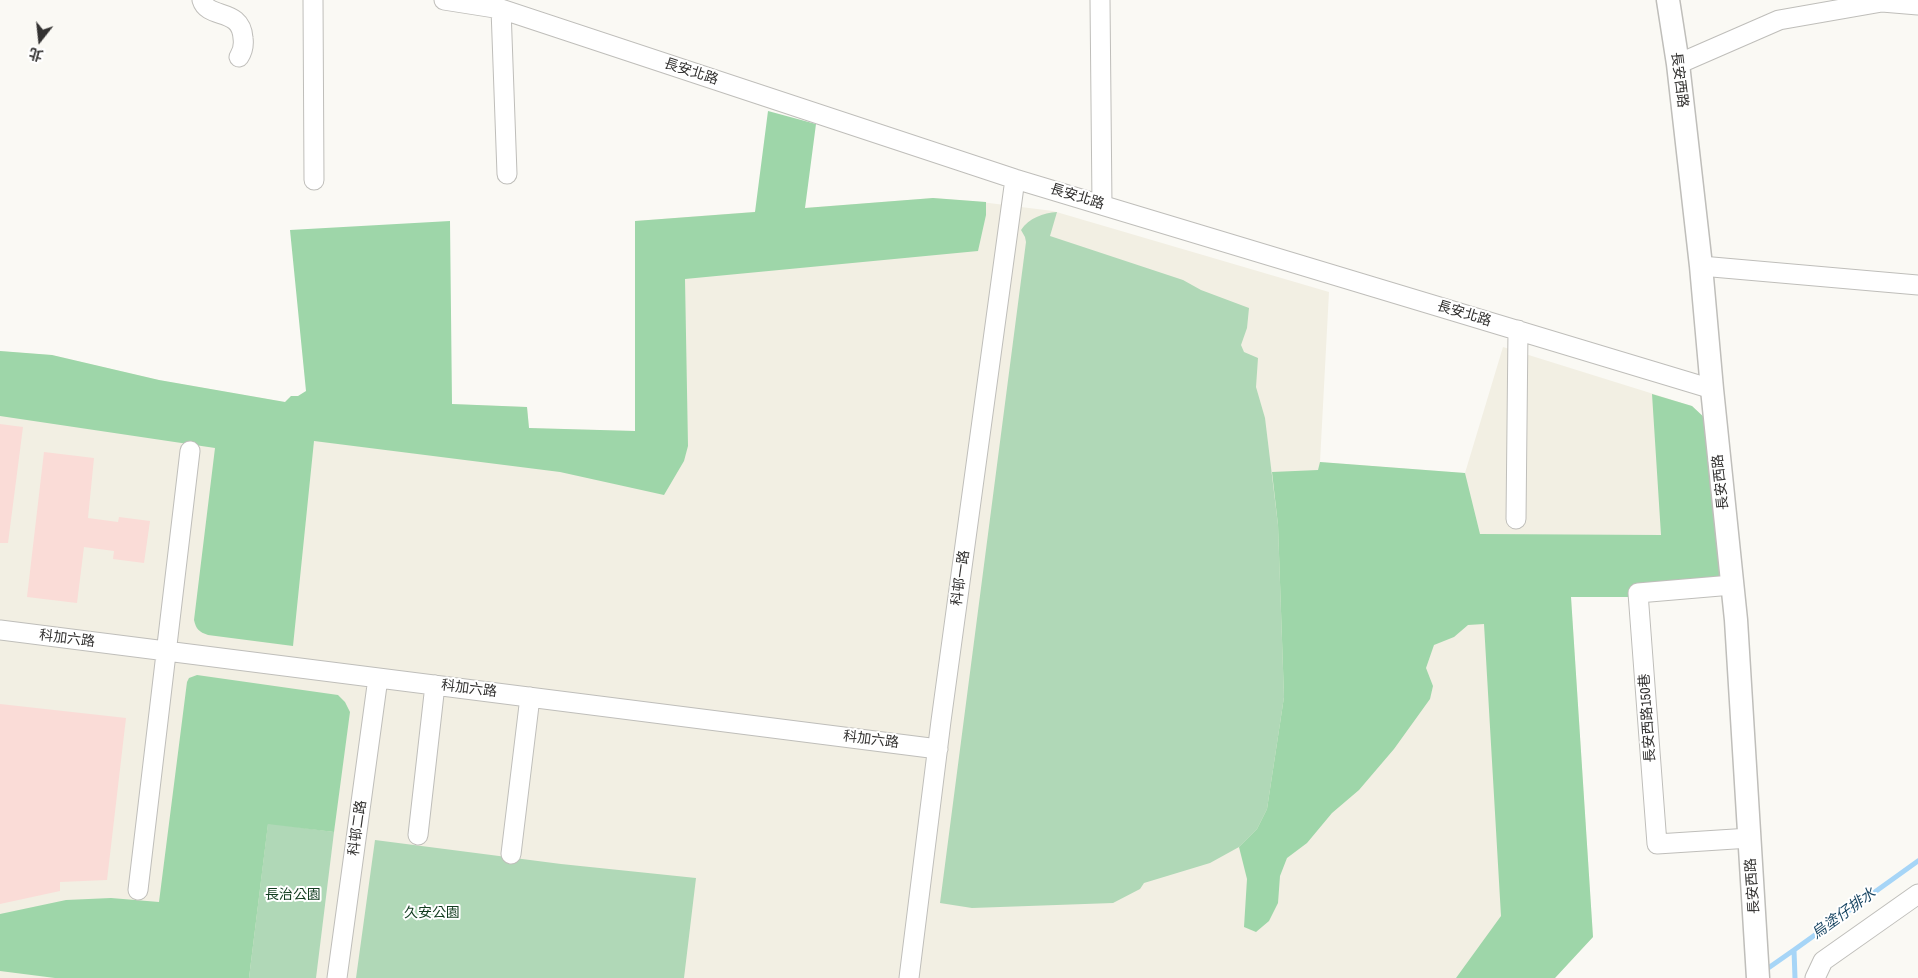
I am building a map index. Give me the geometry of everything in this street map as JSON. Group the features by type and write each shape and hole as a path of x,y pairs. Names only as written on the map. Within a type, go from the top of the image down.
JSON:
{"main road":[{"name":"長安西路","path":"1668,0 1678,64 1702,266 1712,389 1732,586 1758,972"}],"street":[{"path":"202,0 203,4 209,8 239,22 244,42 239,57"},
{"path":"313,0 314,180"},
{"name":"長安北路","path":"444,0 501,9 1016,179 1712,389"},
{"path":"1100,0 1102,205"},
{"path":"1678,64 1780,20 1882,2 1918,5"},
{"path":"501,9 507,174"},
{"name":"科邨一路","path":"909,978 938,748 1016,179"},
{"path":"1702,266 1918,285"},
{"path":"1516,518 1518,330"},
{"path":"138,890 190,452"},
{"name":"長安西路150巷","path":"1732,586 1638,593 1657,844 1750,838"},
{"name":"科加六路","path":"0,630 938,748"},
{"name":"科邨二路","path":"337,978 378,678"},
{"path":"418,835 435,685"},
{"path":"511,854 530,697"},
{"path":"1816,978 1823,961 1918,894"}],"shaded area":[{"path":"933,198 1053,211 1329,292 1320,462 1465,473 1503,347 1692,406 1707,420 1720,574 1636,586 1629,597 1571,597 1593,937 1555,978 0,978 0,351 52,355 159,380 285,402 291,396 298,397 306,392 452,404 527,407 529,428 635,431 635,221"}],"green space":[{"path":"768,111 816,124 805,208 933,198 986,202 986,215 978,251 685,279 688,446 684,461 664,495 560,472 314,441 293,646 208,635 198,630 196,626 194,620 215,448 0,416 0,351 52,355 159,380 285,402 291,396 298,396 306,391 290,230 450,221 452,404 527,407 529,428 635,431 635,221 755,212"},
{"path":"1057,212 1050,236 1183,280 1201,290 1249,308 1247,328 1241,345 1244,352 1258,358 1256,387 1265,418 1278,525 1284,697 1267,809 1257,829 1239,847 1210,863 1144,883 1140,889 1113,903 972,908 940,903 1026,242 1021,230 1028,222 1037,217"},
{"path":"1652,394 1692,406 1707,420 1720,574 1719,578 1636,586 1629,597 1571,597 1593,937 1555,978 1456,978 1501,916 1484,624 1468,625 1454,637 1434,645 1426,668 1433,686 1430,699 1394,749 1359,790 1332,813 1307,843 1287,858 1280,876 1278,903 1269,921 1256,932 1244,927 1247,879 1239,847 1257,829 1267,809 1284,697 1278,525 1272,472 1318,470 1320,462 1465,473 1480,534 1661,535"},
{"path":"197,675 338,695 345,702 350,712 334,832 268,824 249,978 55,978 0,971 0,914 66,900 111,898 159,902 187,682 189,678"},
{"name":"長治公園","path":"268,823 334,832 316,978 249,978"},
{"name":"久安公園","path":"375,840 561,864 696,878 684,978 356,978"}],"building":[{"path":"0,424 23,427 8,543 0,543"},
{"path":"44,452 94,458 88,518 118,522 119,517 150,521 144,563 113,559 114,551 84,547 77,603 27,597"},
{"path":"0,704 126,718 107,880 60,882 60,891 0,904"}],"waterway":[{"name":"烏塗仔排水","path":"1795,978 1794,950 1918,861"},
{"path":"1764,971 1794,950"}]}
